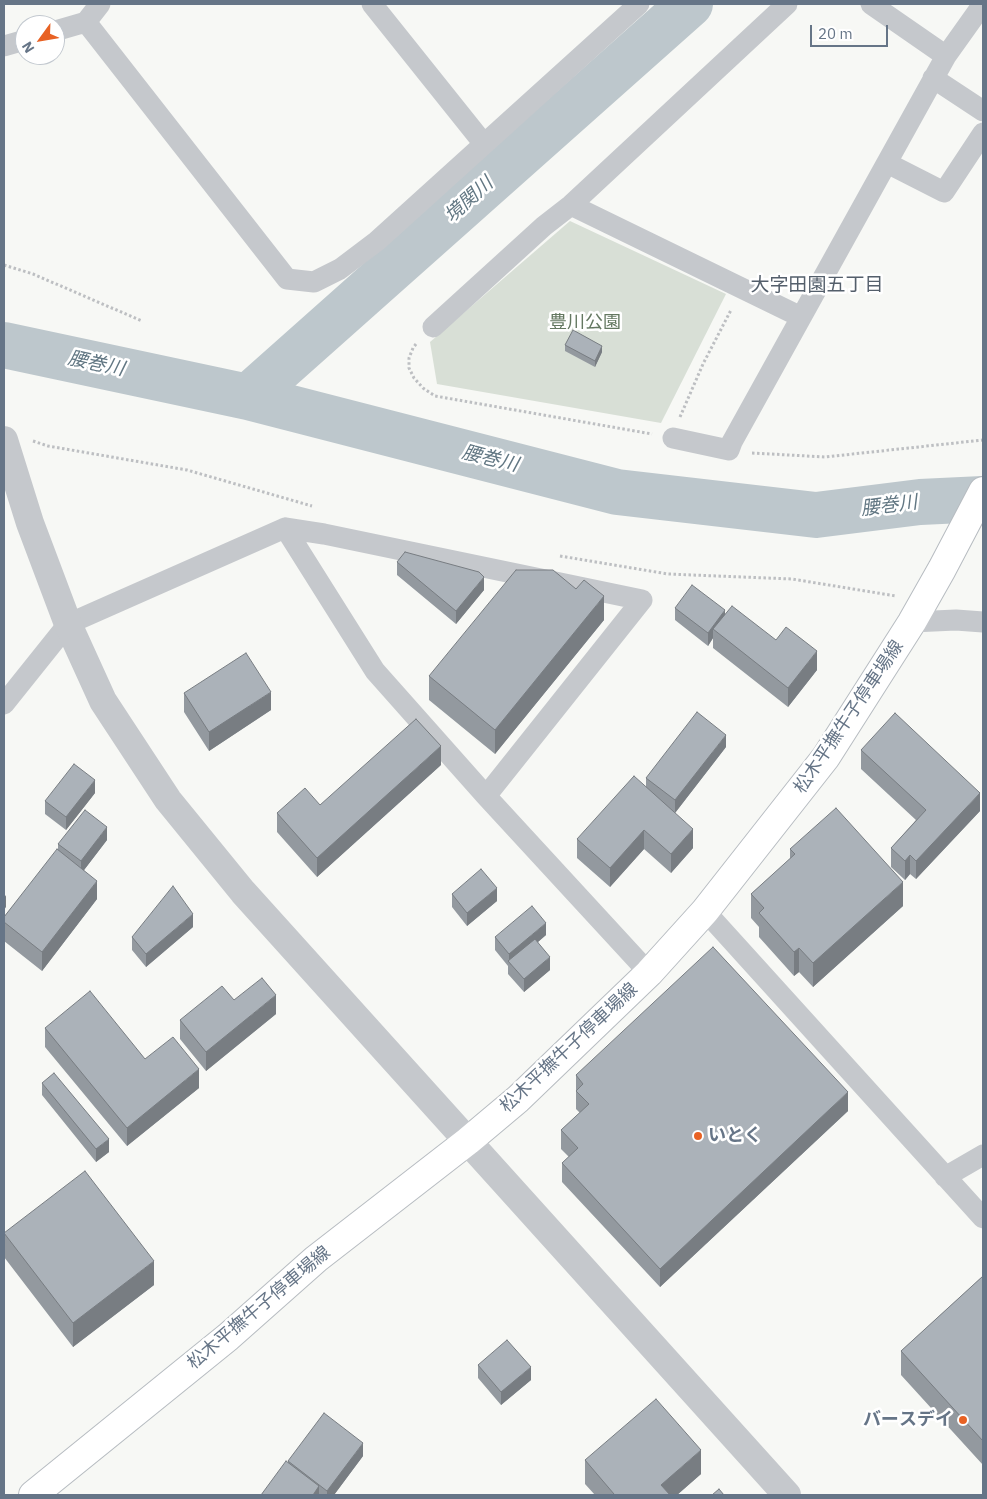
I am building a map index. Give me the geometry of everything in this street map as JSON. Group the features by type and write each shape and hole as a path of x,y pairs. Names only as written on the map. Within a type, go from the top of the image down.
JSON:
{"main road":[{"name":"松木平撫牛子停車場線","path":"33,1495 228,1337 316,1259 468,1141 518,1099 649,973 705,911 826,757 918,611 983,491"}],"street":[{"path":"65,28 86,22 100,4"},
{"path":"372,4 484,144"},
{"path":"86,22 287,279 314,282 340,269 377,242 639,4"},
{"path":"433,327 544,226 570,205 787,4"},
{"path":"871,4 946,56"},
{"path":"668,432 729,450 933,78 946,56 983,4"},
{"path":"933,78 983,111"},
{"path":"887,163 944,192 983,133"},
{"path":"570,205 801,317"},
{"path":"17,440 30,523 68,624 103,701 168,800 243,892 787,1495"},
{"path":"285,528 375,671 486,796 649,973"},
{"path":"4,704 68,624 285,528 324,534 642,600 486,796"},
{"path":"918,611 956,620 983,622"},
{"path":"705,911 983,1218"},
{"path":"946,1177 983,1155"}],"path":[{"path":"4,265 33,274 142,321"},
{"path":"433,327 413,348 409,358 409,368 422,388 435,396 668,432 742,288"},
{"path":"17,440 187,470 318,508"},
{"path":"729,450 749,453 825,456 983,440"},
{"path":"554,555 668,574 792,579 918,611"}],"green space":[{"name":"豊川公園","path":"570,221 726,294 661,423 437,384 430,342"}],"building":[{"path":"573,330 602,346 595,361 565,345"},
{"path":"405,552 479,572 484,577 456,611 397,562"},
{"path":"516,570 553,570 576,589 584,580 604,596 495,730 429,676"},
{"path":"692,585 725,610 708,633 675,608"},
{"path":"732,606 776,640 786,627 817,651 788,688 713,629"},
{"path":"246,653 271,692 209,732 184,693"},
{"path":"697,712 726,735 675,800 646,778"},
{"path":"895,713 980,793 916,861 910,855 905,861 891,848 926,810 861,750"},
{"path":"416,719 441,746 317,858 277,813 305,788 320,805"},
{"path":"74,764 95,780 66,817 45,801"},
{"path":"634,776 693,829 671,854 644,830 610,868 577,839"},
{"path":"836,808 903,882 813,963 799,948 794,952 759,913 764,908 751,894 795,854 790,849"},
{"path":"85,810 107,827 81,861 58,844"},
{"path":"57,849 97,881 42,952 4,922 4,917"},
{"path":"481,869 497,888 467,913 452,894"},
{"path":"173,886 193,914 146,954 132,937"},
{"path":"532,906 546,923 509,954 495,937"},
{"path":"535,939 550,957 524,979 508,961"},
{"name":"いとく","path":"713,947 848,1092 660,1269 562,1163 578,1148 561,1130 589,1104 576,1091 583,1084 576,1075"},
{"path":"262,978 276,995 206,1052 180,1020 222,986 234,1000"},
{"path":"90,991 145,1059 173,1037 199,1069 127,1128 45,1028"},
{"path":"54,1073 109,1139 96,1149 42,1083"},
{"path":"85,1171 154,1261 73,1323 4,1233"},
{"name":"バースデイ","path":"983,1276 983,1441 901,1351"},
{"path":"507,1340 531,1367 501,1392 478,1365"},
{"path":"656,1399 701,1450 661,1485 670,1495 612,1495 614,1494 585,1460"},
{"path":"324,1413 363,1443 327,1491 288,1461"},
{"path":"286,1461 319,1486 313,1495 261,1495"},
{"path":"719,1489 724,1495 712,1495"}],"waterway":[{"name":"境関川","path":"248,397 690,4"},
{"name":"腰巻川","path":"4,345 248,397 617,492 816,515 920,502 983,499"}],"place":[{"name":"いとく","path":"698,1136"},
{"name":"バースデイ","path":"963,1420"}],"district":[{"name":"大字田園五丁目","path":"817,286"}]}
